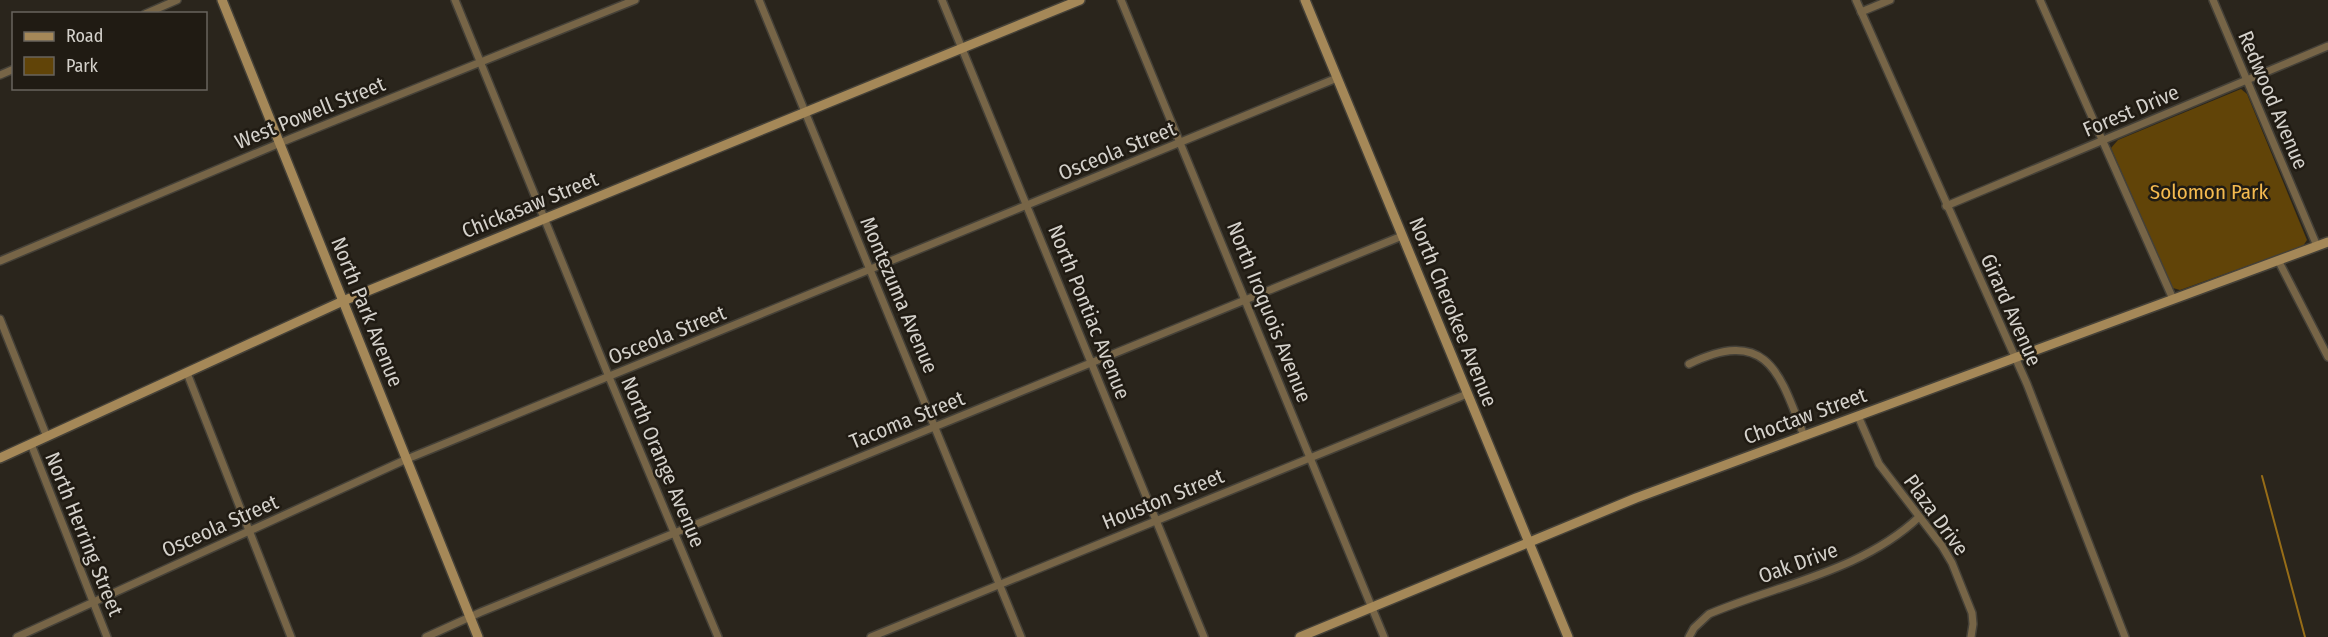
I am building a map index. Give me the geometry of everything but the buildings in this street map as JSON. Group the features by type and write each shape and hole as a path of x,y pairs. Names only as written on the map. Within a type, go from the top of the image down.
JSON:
{"street":[{"path":"150,12 177,0"},
{"name":"North Park Avenue","path":"222,0 478,637"},
{"name":"North Orange Avenue","path":"455,0 718,637"},
{"name":"West Powell Street","path":"0,261 280,143 635,0"},
{"name":"Montezuma Avenue","path":"759,0 1021,637"},
{"name":"North Pontiac Avenue","path":"942,0 1204,637"},
{"name":"Chickasaw Street","path":"0,458 344,301 1080,0"},
{"name":"North Iroquois Avenue","path":"1121,0 1384,637"},
{"name":"North Cherokee Avenue","path":"1305,0 1568,637"},
{"name":"Girard Avenue","path":"1856,0 2027,384 2125,637"},
{"path":"1861,12 1890,0"},
{"path":"2040,0 2173,300"},
{"name":"Redwood Avenue","path":"2213,0 2316,246"},
{"name":"Forest Drive","path":"1946,206 2328,46"},
{"name":"Osceola Street","path":"17,637 407,459 1337,78"},
{"name":"Tacoma Street","path":"426,637 1402,236"},
{"name":"Choctaw Street","path":"1300,637 1636,498 2328,242"},
{"path":"2278,261 2328,357"},
{"name":"North Herring Street","path":"0,319 47,436"},
{"path":"1689,364 1717,352 1747,352 1759,356 1771,365 1778,375 1804,436"},
{"path":"187,373 291,637"},
{"name":"Houston Street","path":"871,637 1467,394"},
{"name":"Plaza Drive","path":"1858,416 1879,464 1942,546 1959,576 1972,613 1971,637"},
{"name":"North Herring Street","path":"31,444 107,637"},
{"name":"Oak Drive","path":"1689,637 1694,628 1710,614 1863,556 1893,539 1919,517"}],"green space":[{"name":"Solomon Park","path":"2241,89 2247,94 2307,240 2303,246 2180,290 2173,288 2111,148 2118,140"}],"waterway":[{"path":"2262,476 2305,637"}]}
